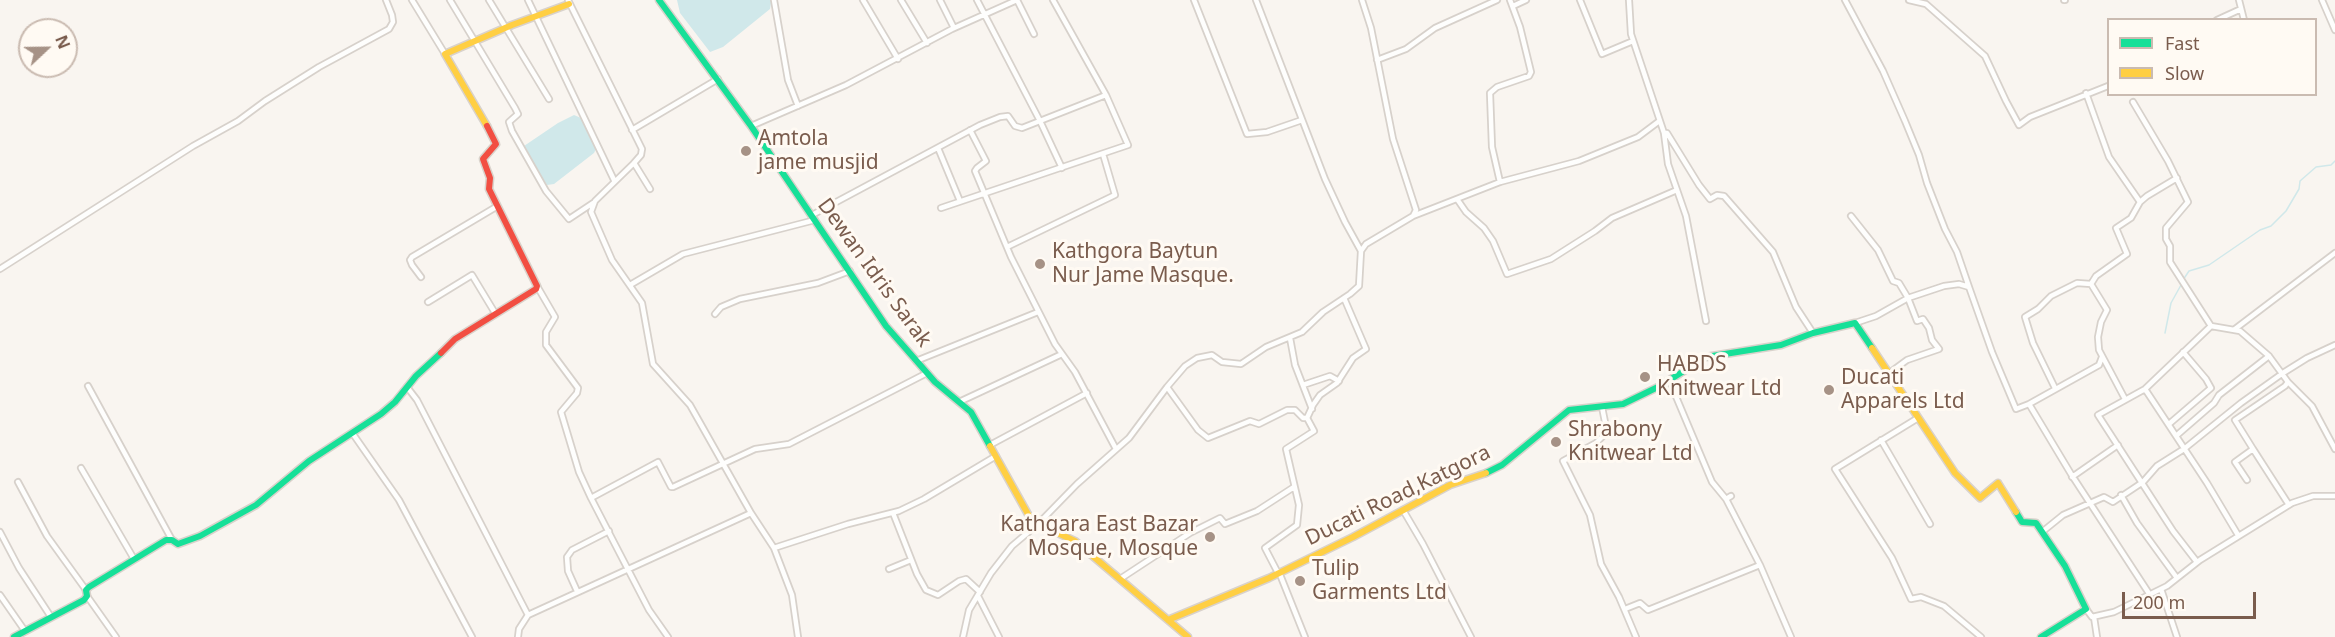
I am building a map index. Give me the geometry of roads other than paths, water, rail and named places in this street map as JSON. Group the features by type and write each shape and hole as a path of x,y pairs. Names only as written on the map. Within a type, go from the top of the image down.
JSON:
{"street":[{"path":"0,269 193,146 238,121 319,67 389,29 393,22 386,0"},
{"path":"412,0 489,128 496,144 483,159 490,178 489,189 496,207 555,317 546,332 546,345 578,388 577,393 561,412 579,472 649,610 668,637"},
{"path":"445,54 475,41 506,27 568,2 642,149 641,155 614,180 588,211 569,219 546,191 512,131 509,122 518,114 515,108 475,41 450,0"},
{"path":"489,0 549,99"},
{"path":"528,0 614,180"},
{"name":"Dewan Idris Sarak","path":"659,0 751,126 886,326 927,373 971,412 1029,516 1038,524 1075,541 1188,637"},
{"path":"774,0 788,80 798,106"},
{"path":"864,0 897,59"},
{"path":"901,0 927,43"},
{"path":"940,0 954,28"},
{"path":"977,0 1062,168"},
{"path":"751,126 846,85 954,28 1017,0 1034,34"},
{"path":"941,208 1129,144 1106,95 1053,0"},
{"path":"1194,0 1247,134 1267,132 1302,120"},
{"path":"963,637 969,610 991,573 1012,546 1137,430 1185,366 1197,358 1212,355 1222,362 1238,364 1266,347 1302,332 1323,312 1359,286 1361,251 1325,179 1256,0"},
{"path":"1362,0 1371,28 1393,139 1416,210 1413,216"},
{"path":"1377,60 1406,49 1434,28 1497,0"},
{"path":"1500,182 1492,147 1490,93 1497,87 1529,76 1531,72 1514,6 1510,0"},
{"path":"1514,6 1526,0"},
{"path":"1580,0 1602,54 1633,41"},
{"path":"1629,0 1630,34 1658,122 1664,133 1668,164 1686,216 1706,321"},
{"path":"1845,0 1883,71 1905,121 1945,229 1957,252 1992,352 2016,409 2099,365 2102,357"},
{"path":"1910,0 1926,4 1985,56 2019,125 2030,117 2107,87"},
{"path":"2239,0 2243,18"},
{"path":"2322,0 2335,30"},
{"path":"2221,18 2241,9"},
{"path":"632,130 718,79"},
{"path":"2086,93 2109,157 2140,202"},
{"path":"630,285 683,254 813,218 970,130 1004,116 1010,117 1019,128 1106,95"},
{"path":"2133,102 2177,178 2188,202 2166,228 2166,239 2170,246 2170,262 2211,327"},
{"path":"1361,251 1366,244 1413,216 1500,182 1579,161 1638,136 1658,122"},
{"path":"970,130 986,161 975,171 1007,247 1038,312 1087,393 1116,449"},
{"path":"1664,133 1667,133 1710,199 1717,195 1724,196 1773,252 1796,307 1813,333"},
{"path":"938,148 960,201"},
{"path":"1007,247 1115,195 1103,154"},
{"path":"634,163 650,189"},
{"path":"2091,284 2096,276 2127,254 2116,228 2131,218 2140,202 2155,190 2177,178"},
{"path":"1457,199 1466,212 1484,228 1507,274 1551,259 1612,218 1677,190"},
{"path":"421,277 412,265 410,260 412,257 496,207"},
{"path":"588,211 612,260 642,303 653,364 690,405 751,513 774,548 792,595 798,637"},
{"path":"1851,216 1878,250 1893,281 1899,283 1908,298 1917,321 1923,319 1929,328 1932,340 1939,349 1907,360 1888,374"},
{"path":"2235,329 2335,253"},
{"path":"715,314 721,307 740,299 818,283 850,271"},
{"path":"428,302 472,275 495,314"},
{"path":"2055,388 2033,343 2025,317 2038,309 2051,296 2077,283 2091,284"},
{"path":"1969,287 1959,284 1950,285 1908,298 1876,316 1856,323 1944,457 1976,496 1980,498 1998,483 2022,522 2036,523 2065,566 2086,609 2094,617 2097,637"},
{"path":"2091,284 2107,310 2101,322 2098,345 2125,399"},
{"path":"88,386 172,540 178,544 206,534 256,505 309,461 381,414 455,339 537,286"},
{"path":"1307,418 1320,395 1339,381 1346,366 1366,349 1344,298"},
{"path":"916,361 1038,312"},
{"name":"Ducati Road,Katgora","path":"1168,620 1279,573 1450,485 1502,465 1569,410 1623,404 1706,357 1781,345 1813,333 1856,323"},
{"path":"2197,562 2173,531 2098,416 2145,389 2211,327 2235,329 2269,356 2288,382 2312,406 2335,449"},
{"path":"1290,338 1295,365 1312,409"},
{"path":"2042,532 2063,515 2104,497 2113,501 2143,482 2157,466 2184,449 2283,373 2307,358 2335,345"},
{"path":"2169,424 2211,388 2183,352"},
{"path":"959,402 1062,354"},
{"path":"2176,435 2214,403 2219,395 2269,356"},
{"path":"591,498 658,462 671,488 723,462 764,446 789,444 927,373"},
{"path":"1303,385 1330,376 1339,381"},
{"path":"1669,380 1712,482 1726,499 1760,565 1791,637"},
{"path":"2288,382 2235,420 2289,505"},
{"path":"408,387 477,513 528,615"},
{"path":"1167,387 1198,430 1208,438 1250,421 1259,424 1287,410 1294,410 1303,418 1307,418 1314,431 1286,449 1299,505 1297,525 1289,533 1265,548 1279,573 1305,637"},
{"path":"2145,389 2207,483 2238,536"},
{"path":"990,445 1087,393"},
{"path":"2029,404 2072,477 2150,595"},
{"path":"1602,406 1607,432 1596,443 1563,461 1590,515 1601,564 1625,609 1636,637"},
{"path":"1918,418 1835,469 1892,558 1911,599 1921,597 1944,606 1981,637"},
{"path":"353,434 399,500 472,637"},
{"path":"1881,440 1930,524"},
{"path":"2072,477 2118,445"},
{"path":"2247,480 2235,462 2253,449"},
{"path":"774,548 848,524 893,513 924,499 996,456"},
{"path":"81,468 134,559"},
{"path":"18,482 47,536 116,637"},
{"path":"1120,579 1190,533 1220,518 1225,524 1257,511 1294,487"},
{"path":"2121,495 2177,578"},
{"path":"1726,499 1731,496"},
{"path":"2094,617 2114,612 2161,589 2197,562 2289,505 2313,496 2335,496"},
{"path":"1403,510 1471,637"},
{"path":"518,637 519,629 528,615 751,513"},
{"path":"893,513 911,560 926,590 938,595 965,579 979,594 999,637"},
{"path":"577,591 568,571 567,557 572,549 609,531"},
{"path":"0,532 19,568 51,617"},
{"path":"14,637 51,617 87,593 115,570 166,540 172,540"},
{"path":"889,569 911,560"},
{"path":"1625,609 1640,603 1648,610 1760,565"},
{"path":"2161,589 2177,637"},
{"path":"0,595 25,631"},
{"path":"2041,637 2086,609"}],"water":[{"path":"677,0 771,0 771,3 770,9 723,47 710,52 680,13"},
{"path":"574,115 581,118 596,149 554,184 547,185 524,146"}],"waterway":[{"path":"2183,280 2189,271 2209,265 2260,230 2271,226 2286,211 2299,189 2300,181 2316,167 2331,165 2335,161"},
{"path":"2165,333 2171,303 2181,285"}],"place":[{"name":"Amtola jame musjid","path":"746,151"},
{"name":"Kathgora Baytun Nur Jame Masque.","path":"1040,264"},
{"name":"HABDS Knitwear Ltd","path":"1645,377"},
{"name":"Ducati Apparels Ltd","path":"1829,390"},
{"name":"Shrabony Knitwear Ltd","path":"1556,442"},
{"name":"Kathgara East Bazar Mosque, Mosque","path":"1210,537"},
{"name":"Tulip Garments Ltd","path":"1300,581"}]}
